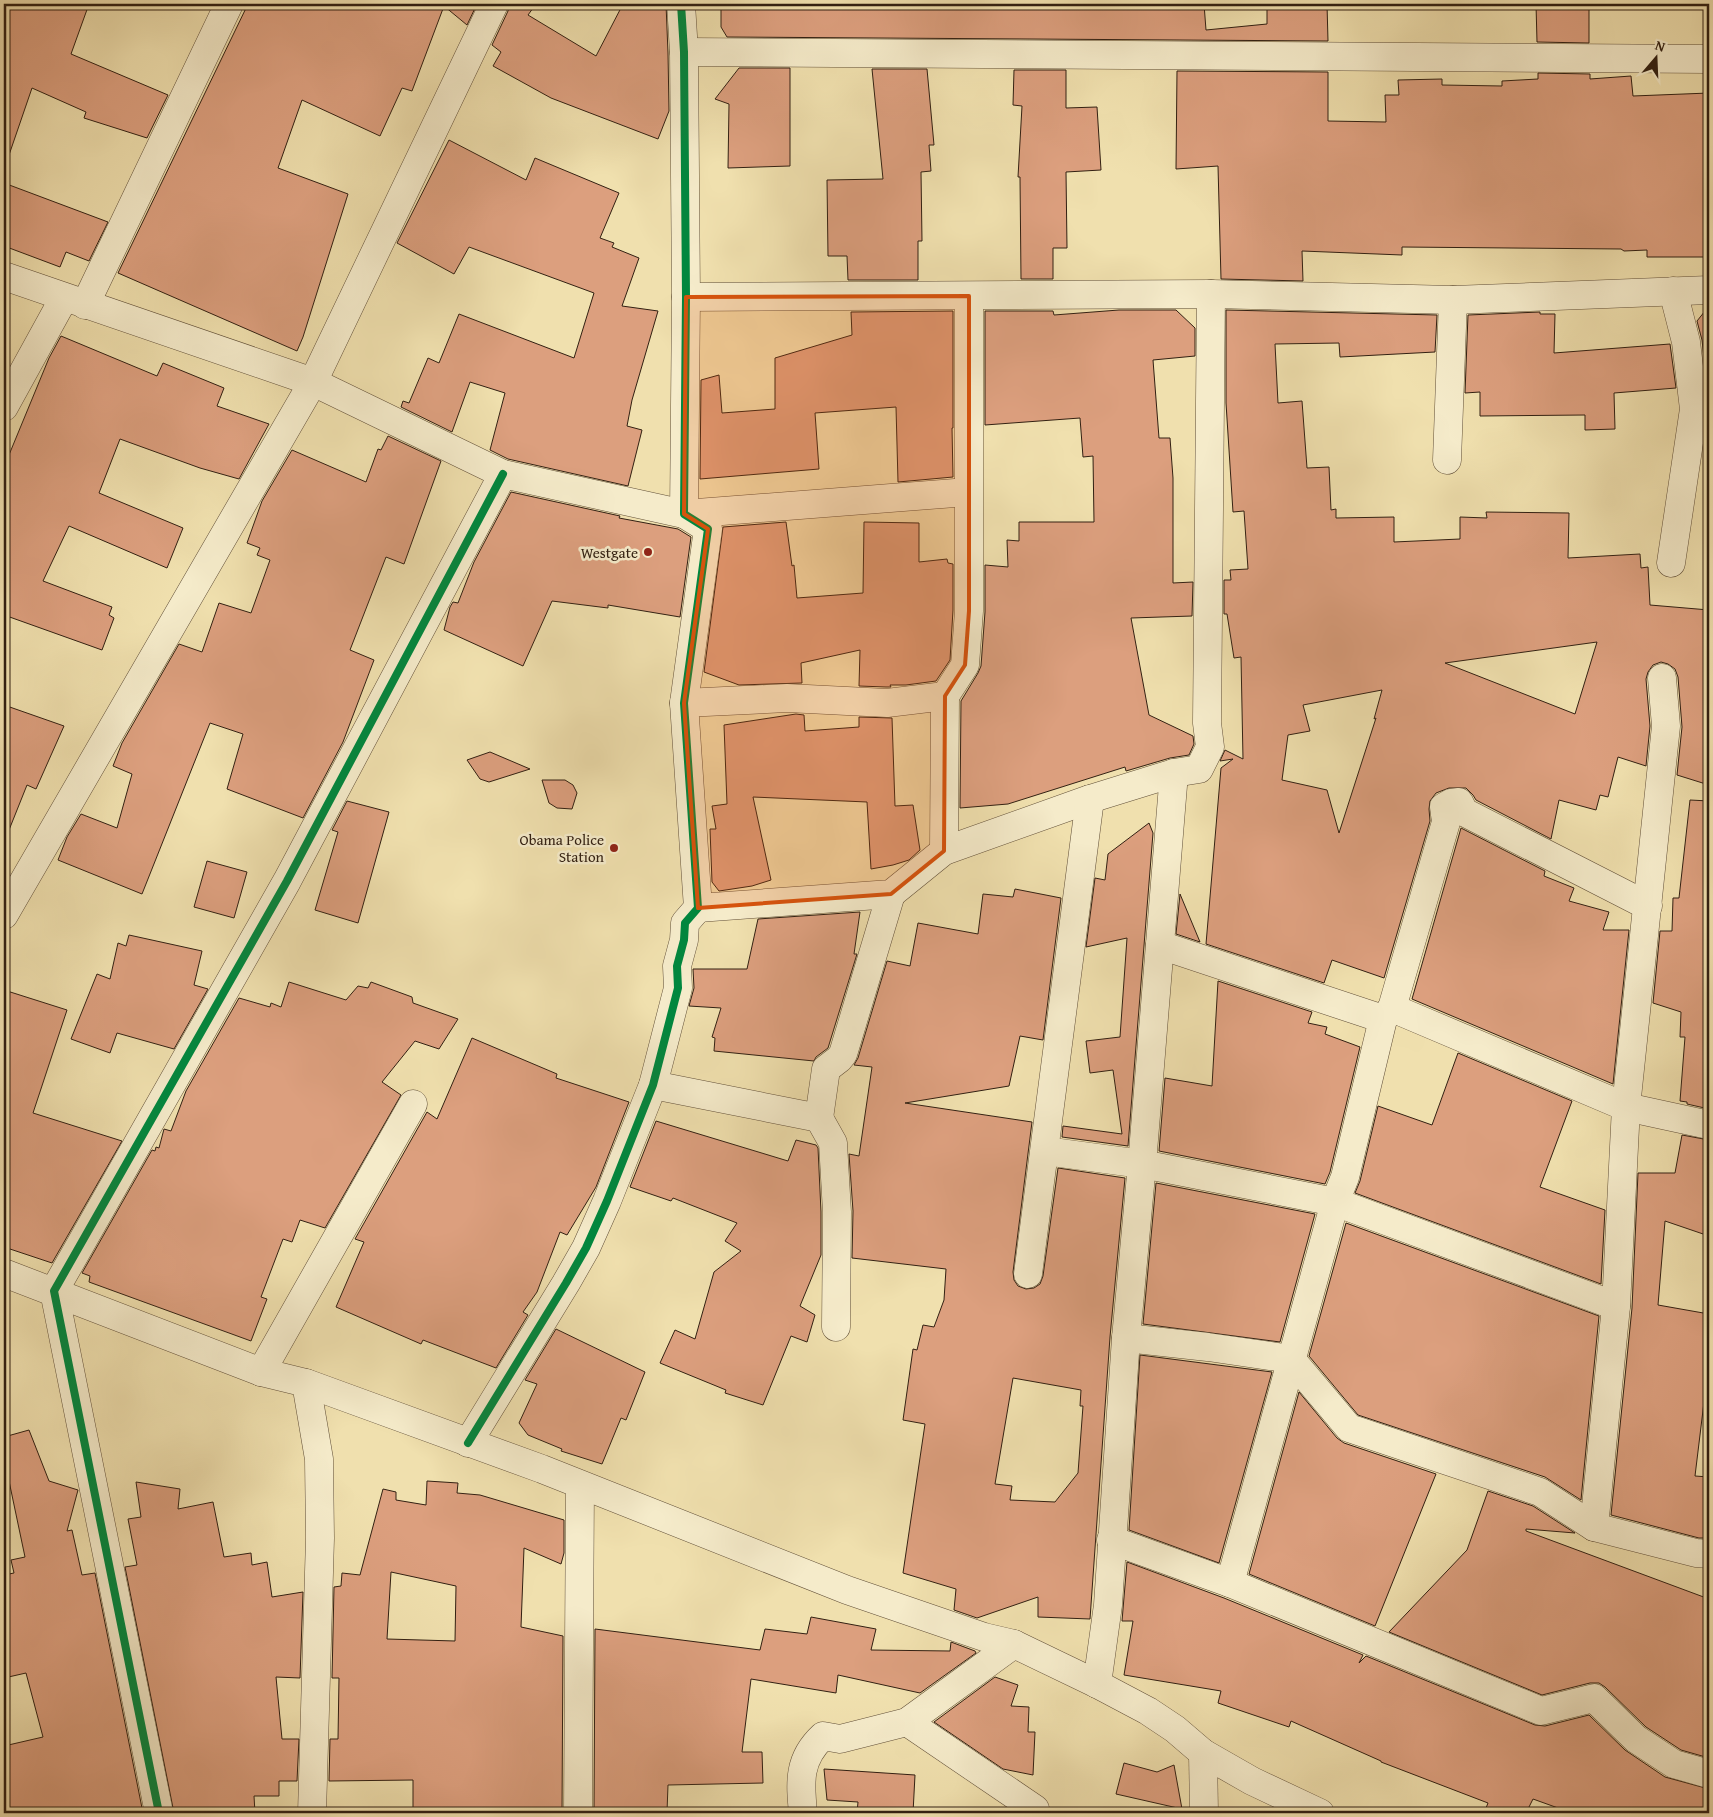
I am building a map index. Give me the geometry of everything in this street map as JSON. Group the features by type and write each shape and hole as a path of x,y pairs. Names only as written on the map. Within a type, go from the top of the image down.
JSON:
{"street":[{"path":"4,407 74,302 229,4"},
{"path":"4,915 313,382 494,4"},
{"path":"681,4 684,52 686,297 684,514"},
{"path":"684,52 1709,59"},
{"path":"4,276 74,302 313,382 503,474 684,514 968,492"},
{"path":"686,297 1211,294 1453,300 1709,290"},
{"path":"1671,563 1694,409 1686,342 1673,291"},
{"path":"698,908 890,894 944,851 1090,799 1174,774 1199,769 1210,747 1207,723 1211,294"},
{"path":"944,851 945,696 965,666 969,611 969,296"},
{"path":"1447,460 1453,300"},
{"path":"159,1813 54,1291 287,881 503,474"},
{"path":"468,1443 528,1347 586,1248 625,1159 653,1085 678,988 677,966 684,940 685,923 698,908 684,703 708,529 684,514"},
{"path":"1594,1527 1616,1306 1626,1107 1666,726 1662,678"},
{"path":"684,703 787,698 887,703 945,696"},
{"path":"1097,1684 1108,1605 1126,1338 1174,774"},
{"path":"1028,1274 1090,799"},
{"path":"1230,1583 1335,1202 1345,1177 1388,1014 1446,822 1444,807 1451,803 1459,802 1464,812 1648,906"},
{"path":"836,1327 837,1212 833,1143 819,1118 826,1069 840,1059 843,1054 890,894"},
{"path":"1160,944 1388,1014 1626,1107 1709,1125"},
{"path":"653,1085 819,1118"},
{"path":"261,1372 413,1104"},
{"path":"1045,1151 1142,1164 1335,1202 1616,1306"},
{"path":"4,1273 261,1372 306,1383 542,1469 580,1486 847,1590 984,1638 1014,1644 1097,1684 1175,1729 1203,1753 1252,1781 1320,1813"},
{"path":"1126,1338 1291,1359 1349,1428 1540,1492 1594,1527 1696,1553 1709,1554"},
{"path":"306,1383 319,1459 320,1538 312,1813"},
{"path":"578,1813 580,1486"},
{"path":"1111,1540 1230,1583 1542,1711 1594,1698 1636,1739 1674,1764 1709,1774"},
{"path":"803,1813 800,1779 812,1746 823,1736 840,1739 907,1722 1014,1644"},
{"path":"907,1722 1040,1812"},
{"path":"1203,1753 1204,1813"}],"highlighted area":[{"path":"969,296 969,611 965,665 945,696 944,851 891,894 698,908 684,703 708,529 684,514 686,297"}],"building":[{"path":"4,4 89,4 71,54 168,95 147,138 84,118 86,112 32,88 9,155 4,155"},
{"path":"248,4 477,4 467,25 444,6 412,91 402,88 380,136 302,100 278,168 348,194 297,351 118,273"},
{"path":"509,4 536,4 528,15 596,56 623,4 666,4 669,111 658,139 551,98 493,66 501,52 492,45 508,11"},
{"path":"721,4 1204,4 1206,30 1267,24 1267,4 1327,4 1328,41 727,37 721,27"},
{"path":"1536,4 1589,4 1589,43 1537,42"},
{"path":"739,68 790,68 790,166 728,168 729,104 715,99"},
{"path":"872,69 927,69 934,145 929,145 931,171 921,172 922,241 918,241 918,280 848,280 847,256 828,256 827,180 883,179"},
{"path":"1014,70 1066,70 1066,108 1097,107 1101,170 1066,172 1067,248 1053,248 1053,279 1021,279 1020,177 1018,177 1022,106 1013,105"},
{"path":"1177,71 1328,72 1328,121 1386,122 1385,95 1399,95 1398,80 1442,79 1442,85 1502,86 1502,81 1538,79 1538,73 1590,74 1590,79 1631,76 1633,96 1709,93 1709,257 1647,257 1647,250 1624,251 1621,249 1402,247 1402,255 1302,251 1303,281 1221,279 1218,166 1176,169"},
{"path":"449,140 526,180 535,158 619,193 600,238 614,243 612,247 639,258 622,306 658,311 632,400 627,426 642,430 628,486 508,459 490,450 505,393 470,382 452,432 401,407 403,401 409,403 428,358 439,363 459,314 574,358 594,293 469,247 454,274 397,243"},
{"path":"4,183 108,222 89,261 66,252 60,267 4,246"},
{"path":"1709,306 1709,385 1707,385 1702,340 1697,321"},
{"path":"1119,310 1176,310 1195,328 1195,356 1153,360 1159,438 1170,438 1173,478 1173,583 1193,582 1192,616 1131,618 1149,715 1193,736 1194,744 1189,755 1170,758 1126,771 1125,767 1008,804 960,808 961,701 981,666 985,612 985,565 1008,567 1007,540 1019,541 1019,522 1094,522 1093,456 1083,457 1080,418 985,425 985,311 1053,311 1054,315"},
{"path":"1226,310 1437,315 1435,352 1340,357 1339,343 1275,344 1278,403 1302,401 1307,468 1329,467 1331,510 1336,509 1336,518 1394,517 1394,542 1460,539 1460,517 1487,518 1486,512 1569,513 1568,558 1640,554 1641,568 1648,567 1650,605 1709,610 1709,785 1677,775 1682,727 1678,677 1675,669 1661,662 1653,665 1646,679 1650,726 1646,766 1618,757 1608,797 1600,795 1596,810 1559,800 1551,839 1476,800 1466,788 1449,788 1436,793 1430,801 1430,821 1384,978 1332,960 1324,983 1206,944 1221,768 1233,759 1220,761 1225,750 1243,759 1241,657 1234,658 1227,614 1224,614 1224,580 1231,580 1230,570 1248,569 1244,511 1233,512 1226,403","holes":["1597,642 1575,714 1445,663","1382,690 1374,719 1376,718 1339,833 1327,790 1282,780 1288,735 1310,731 1303,705"]},
{"path":"953,311 953,477 898,482 896,407 815,413 819,469 700,479 701,380 719,375 722,413 775,409 775,358 852,335 851,312"},
{"path":"1540,312 1540,314 1555,314 1554,353 1670,344 1676,388 1614,393 1615,429 1585,430 1585,415 1480,416 1480,392 1465,393 1468,315"},
{"path":"61,336 157,376 163,363 224,388 217,406 269,424 239,479 200,468 120,439 99,493 183,528 167,568 69,526 43,581 112,607 109,615 114,618 102,650 4,615 4,467 49,358"},
{"path":"388,436 441,461 404,564 386,557 350,650 374,660 343,742 303,818 227,789 243,734 210,723 142,894 58,860 67,837 81,814 117,828 132,774 113,766 122,743 179,644 202,652 219,603 251,613 270,560 257,555 260,548 247,543 262,501 292,450 366,482 378,449 381,450"},
{"path":"511,492 620,516 619,518 678,529 691,537 680,617 608,605 608,608 552,601 523,666 444,630 450,607 453,602 458,603 474,562"},
{"path":"786,522 792,566 794,565 797,598 863,593 864,522 919,523 919,562 947,559 948,563 953,564 950,660 936,681 890,685 891,687 859,686 860,650 801,663 802,683 739,685 704,672 723,527"},
{"path":"4,705 64,726 36,789 27,785 5,840 4,840"},
{"path":"796,714 804,715 805,731 859,727 859,717 892,718 895,806 913,805 920,850 909,860 871,869 867,802 753,797 771,880 752,886 719,891 712,882 710,829 716,829 712,806 727,804 724,725"},
{"path":"490,752 530,769 489,782 480,779 467,760"},
{"path":"542,780 565,780 573,785 577,793 572,809 557,808 549,803"},
{"path":"1690,800 1709,801 1709,1109 1680,1101 1685,1037 1680,1037 1681,1012 1653,1003 1660,931 1672,931 1673,898 1679,898"},
{"path":"347,801 389,812 358,923 315,910 338,832 332,830"},
{"path":"1149,823 1153,833 1128,1146 1062,1137 1063,1126 1122,1134 1113,1070 1090,1073 1086,1041 1120,1037 1127,938 1086,947 1095,878 1105,880 1108,854"},
{"path":"1461,828 1545,871 1544,876 1574,888 1569,901 1609,912 1603,930 1629,930 1613,1084 1412,999"},
{"path":"207,861 247,872 234,918 194,907"},
{"path":"1015,889 1061,898 1043,1040 1020,1036 1009,1086 905,1103 1032,1122 1013,1272 1014,1280 1018,1286 1026,1289 1034,1288 1040,1284 1043,1276 1058,1168 1125,1178 1110,1337 1090,1619 1038,1617 1038,1597 977,1618 954,1610 956,1589 903,1573 925,1424 903,1420 913,1349 917,1350 923,1325 934,1327 944,1300 946,1269 852,1258 853,1211 849,1154 859,1156 872,1067 854,1065 858,1058 887,961 910,966 918,923 978,934 983,894 1013,897","holes":["1013,1378 1081,1390 1080,1406 1083,1406 1078,1473 1055,1502 1010,1500 1012,1486 995,1484"]},
{"path":"1180,894 1200,942 1176,934"},
{"path":"860,912 854,954 857,954 828,1048 816,1057 814,1061 714,1051 715,1038 712,1037 721,1008 689,1006 694,988 693,969 747,969 758,919"},
{"path":"129,935 202,951 194,985 208,989 174,1049 117,1033 110,1053 71,1039 97,974 110,979 118,943 126,946"},
{"path":"1218,981 1312,1012 1308,1023 1327,1027 1325,1034 1360,1047 1330,1172 1325,1184 1159,1151 1165,1078 1212,1086"},
{"path":"289,982 346,1000 358,986 368,988 371,982 412,997 413,1003 458,1019 439,1049 415,1041 382,1082 401,1095 325,1228 300,1220 292,1242 283,1239 261,1297 267,1299 251,1341 89,1282 90,1276 82,1273 152,1150 155,1151 156,1147 159,1148 164,1129 171,1131 186,1091 239,998 270,1007 271,1003 281,1007"},
{"path":"4,990 67,1010 33,1113 122,1141 52,1263 4,1247"},
{"path":"472,1038 557,1074 556,1078 629,1102 596,1187 567,1235 560,1232 537,1292 523,1312 528,1315 496,1368 423,1340 421,1344 336,1307 364,1242 355,1239 427,1112 437,1119"},
{"path":"1458,1053 1572,1101 1540,1187 1605,1210 1601,1284 1355,1193 1360,1181 1378,1106 1432,1125"},
{"path":"656,1121 788,1161 796,1140 816,1145 818,1148 821,1255 800,1306 815,1315 807,1342 791,1336 763,1405 725,1393 726,1390 660,1363 675,1330 695,1339 714,1272 741,1251 725,1241 737,1223 673,1198 671,1201 630,1187"},
{"path":"1682,1135 1709,1140 1709,1236 1665,1221 1658,1305 1709,1314 1709,1403 1704,1402 1695,1476 1709,1477 1709,1538 1699,1538 1611,1515 1632,1308 1638,1173 1675,1173"},
{"path":"1156,1183 1315,1214 1280,1342 1143,1324"},
{"path":"1346,1223 1599,1316 1581,1500 1545,1477 1358,1415 1309,1356"},
{"path":"556,1329 645,1372 626,1420 621,1418 602,1464 561,1451 562,1449 528,1435 519,1423 537,1384 525,1380"},
{"path":"1140,1355 1272,1372 1219,1563 1129,1530"},
{"path":"1299,1392 1337,1438 1344,1443 1436,1474 1375,1626 1249,1574"},
{"path":"29,1430 49,1481 78,1490 67,1531 72,1530 82,1575 95,1573 143,1813 4,1813 4,1746 43,1737 26,1673 4,1678 4,1575 14,1573 11,1560 25,1557 9,1481 4,1482 4,1437"},
{"path":"427,1481 458,1483 457,1493 480,1495 564,1520 564,1553 561,1564 524,1548 521,1627 563,1636 562,1813 413,1813 413,1780 329,1781 330,1739 338,1739 339,1678 332,1678 334,1587 341,1586 342,1573 360,1575 383,1489 396,1492 396,1500 426,1505","holes":["391,1572 456,1586 455,1641 387,1639"]},
{"path":"136,1482 180,1489 178,1509 213,1502 224,1557 251,1553 252,1565 267,1562 272,1597 303,1592 300,1678 276,1677 282,1739 299,1739 297,1781 279,1781 279,1796 254,1796 255,1813 174,1813 125,1567 137,1565 128,1519 141,1517"},
{"path":"1488,1491 1533,1506 1575,1533 1526,1529 1526,1531 1709,1599 1709,1758 1681,1750 1646,1727 1599,1683 1590,1683 1542,1695 1389,1632 1467,1550"},
{"path":"1127,1562 1224,1598 1363,1655 1359,1663 1366,1656 1535,1725 1545,1726 1589,1715 1625,1750 1665,1777 1709,1789 1709,1813 1572,1813 1533,1799 1526,1813 1484,1813 1488,1803 1381,1762 1291,1721 1289,1727 1218,1703 1221,1691 1124,1675 1133,1621 1122,1621"},
{"path":"811,1617 876,1629 871,1650 950,1651 951,1642 976,1653 920,1693 838,1675 836,1693 751,1679 742,1752 762,1752 763,1783 668,1785 667,1812 638,1810 638,1813 594,1813 595,1629 760,1650 765,1629 807,1634"},
{"path":"995,1677 1018,1685 1011,1706 1029,1707 1028,1732 1035,1732 1033,1775 1003,1769 934,1722"},
{"path":"1124,1763 1157,1772 1174,1765 1182,1809 1116,1794"},
{"path":"824,1769 915,1775 913,1813 857,1813 858,1802 827,1800"}],"cycle path":[{"path":"468,1443 566,1283 586,1248 607,1201 653,1085 678,988 677,966 684,940 685,923 698,908 684,703 708,529 684,514 686,297 684,52 681,4"},
{"path":"159,1813 54,1291 287,881 503,474"}],"place":[{"name":"Westgate","path":"648,552"},
{"name":"Obama Police Station","path":"614,848"}]}
